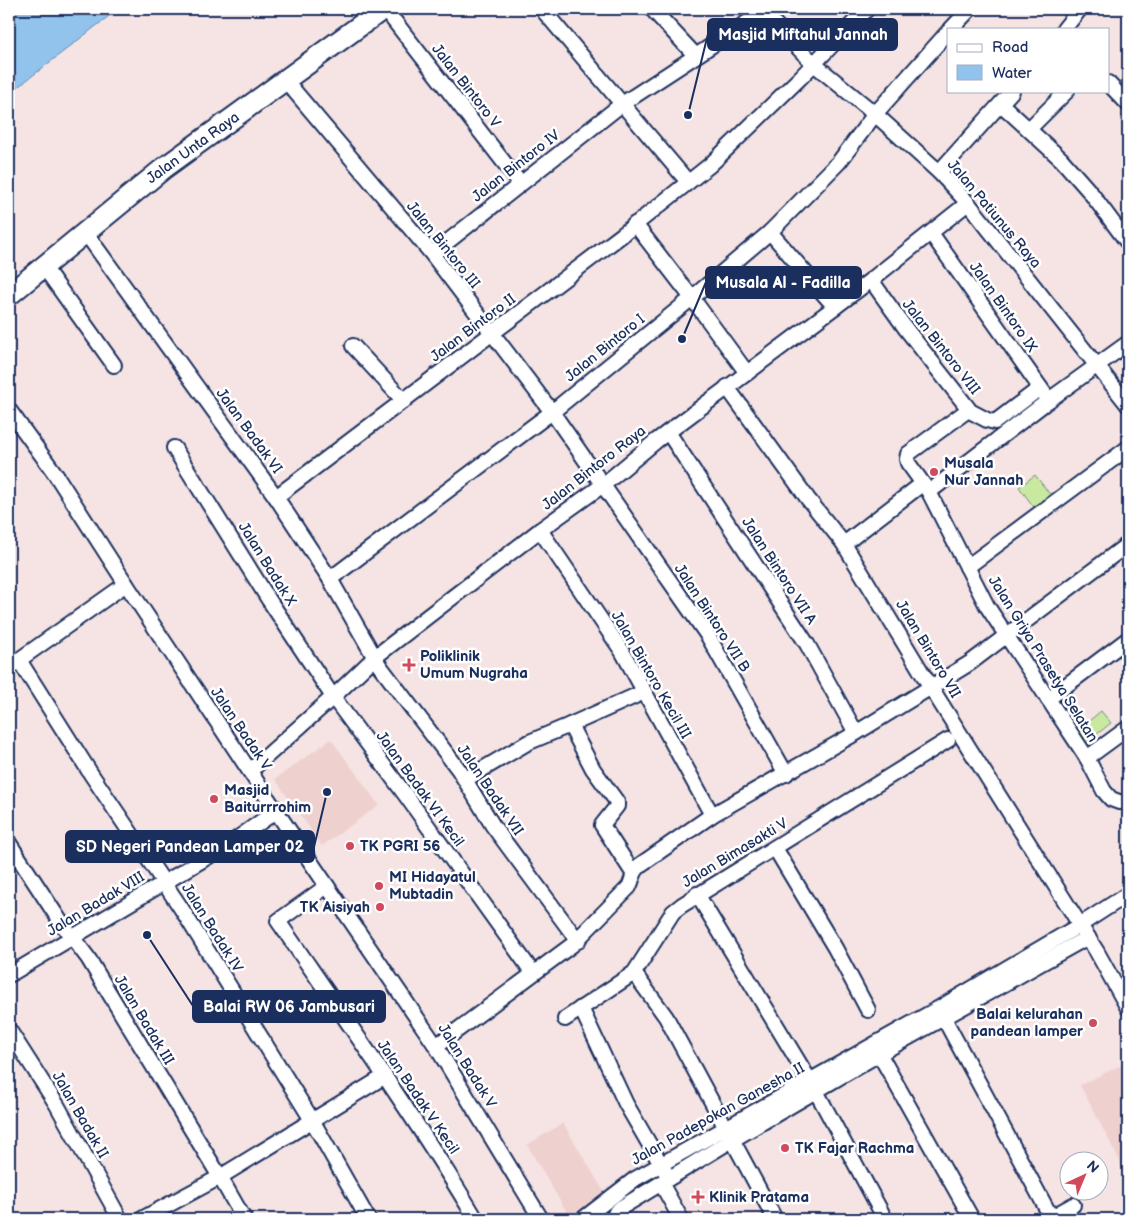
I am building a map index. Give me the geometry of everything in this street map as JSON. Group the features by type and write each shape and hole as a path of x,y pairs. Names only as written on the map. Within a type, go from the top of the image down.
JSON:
{"street":[{"name":"Jalan Unta Raya","path":"9,295 164,168 384,9"},
{"name":"Jalan Bintoro V","path":"384,9 520,183"},
{"path":"652,9 695,55"},
{"name":"Jalan Bintoro II","path":"276,498 710,166 867,9"},
{"path":"952,28 970,9"},
{"path":"1065,28 1080,9"},
{"path":"547,10 622,104 688,182"},
{"name":"Jalan Bintoro IV","path":"432,254 622,104 761,10"},
{"name":"Jalan Patiunus Raya","path":"761,10 814,64 875,114 940,172 968,204 1128,405"},
{"name":"Jalan Bintoro I","path":"330,579 552,412 770,232 839,162 875,114 947,33"},
{"name":"Jalan Bintoro III","path":"286,81 432,254 552,412 603,485"},
{"path":"1110,85 1128,104"},
{"path":"940,172 1011,92"},
{"path":"1030,128 1066,92"},
{"path":"1001,104 1030,128 1061,159 1128,243"},
{"name":"Jalan Bintoro Raya","path":"250,771 375,658 968,204"},
{"path":"635,224 747,373"},
{"name":"Jalan Badak VI","path":"85,232 276,498 330,579 375,658"},
{"path":"770,232 835,307"},
{"name":"Jalan Bintoro IX","path":"931,233 1049,400"},
{"path":"44,267 114,365"},
{"name":"Jalan Bintoro VIII","path":"871,280 906,329 967,404 968,410 908,454 908,463 926,488"},
{"path":"844,544 926,488 1128,343"},
{"path":"353,346 404,401"},
{"name":"Jalan Bintoro VII","path":"727,387 808,499 844,544 930,686 1110,973 1128,1008"},
{"path":"968,410 995,422 1040,388"},
{"name":"Jalan Badak V","path":"9,410 54,472 276,811 436,1046 541,1219"},
{"name":"Jalan Bintoro VII A","path":"668,432 807,644 856,733"},
{"name":"Jalan Badak X","path":"174,448 269,600 333,697"},
{"path":"967,567 1128,448"},
{"name":"Jalan Bintoro VII B","path":"603,485 708,636 786,774"},
{"name":"Jalan Griya Prasetya Selatan","path":"926,488 987,606 1087,758 1104,791 1111,799 1119,802 1128,802"},
{"name":"Jalan Bintoro Kecil III","path":"540,530 622,651 712,816"},
{"path":"436,1046 578,941 630,887 633,873 640,865 712,816 856,733 970,663 1128,544"},
{"path":"14,664 126,584"},
{"path":"1048,699 1128,639"},
{"name":"Jalan Badak VII","path":"375,658 466,779 494,826 578,941"},
{"name":"Jalan Badak IV","path":"14,664 164,883 312,1120 368,1219"},
{"path":"466,779 527,743 570,726 644,692"},
{"name":"Jalan Badak VI Kecil","path":"333,697 533,973"},
{"path":"570,726 593,769 617,802 617,806 602,825 633,873"},
{"path":"1087,758 1128,728"},
{"name":"Jalan Bimasakti V","path":"564,1020 634,973 674,912 697,894 948,740"},
{"name":"Jalan Badak VIII","path":"9,975 231,843 276,811"},
{"name":"Jalan Badak III","path":"9,843 60,921 88,958 244,1219"},
{"path":"774,848 835,948 868,1010"},
{"name":"Jalan Badak V Kecil","path":"327,886 278,922 385,1076 448,1172 476,1219"},
{"path":"697,894 813,1086"},
{"name":"Jalan Padepokan Ganesha II","path":"583,1219 635,1179 729,1134 1084,931 1128,894"},
{"path":"634,973 666,1017 729,1134"},
{"path":"581,1008 626,1104 662,1166 665,1181 681,1219"},
{"path":"941,1012 1049,1218 1073,1205"},
{"name":"Jalan Badak II","path":"9,1030 57,1105 120,1219"},
{"path":"877,1049 972,1219"},
{"path":"142,1219 220,1177 385,1076"},
{"name":"Jalan Padepokan Ganesha II","path":"813,1086 885,1219"},
{"name":"Jalan Padepokan Ganesha II","path":"613,1219 616,1212 622,1207 665,1181 729,1134"},
{"name":"Jalan Padepokan Ganesha II","path":"729,1134 775,1219"}],"shaded area":[{"path":"331,739 379,805 322,846 275,779"},
{"path":"1128,1062 1128,1165 1123,1167 1080,1085"},
{"path":"563,1123 606,1195 569,1216 527,1145"}],"green space":[{"path":"1035,475 1052,497 1036,510 1019,487"},
{"path":"1101,711 1111,723 1086,743 1077,731"}],"water":[{"path":"9,9 118,9 9,94"}],"place":[{"name":"Masjid Miftahul Jannah","path":"688,115"},
{"name":"Musala Al - Fadilla","path":"682,339"},
{"name":"Musala Nur Jannah","path":"934,472"},
{"name":"Poliklinik Umum Nugraha","path":"409,665"},
{"name":"SD Negeri Pandean Lamper 02","path":"327,792"},
{"name":"Masjid Baiturrrohim","path":"214,799"},
{"name":"TK PGRI 56","path":"350,846"},
{"name":"MI Hidayatul Mubtadin","path":"379,886"},
{"name":"TK Aisiyah","path":"380,907"},
{"name":"Balai RW 06 Jambusari","path":"147,935"},
{"name":"Balai kelurahan pandean lamper","path":"1093,1023"},
{"name":"TK Fajar Rachma","path":"785,1148"},
{"name":"Klinik Pratama","path":"698,1197"}]}
